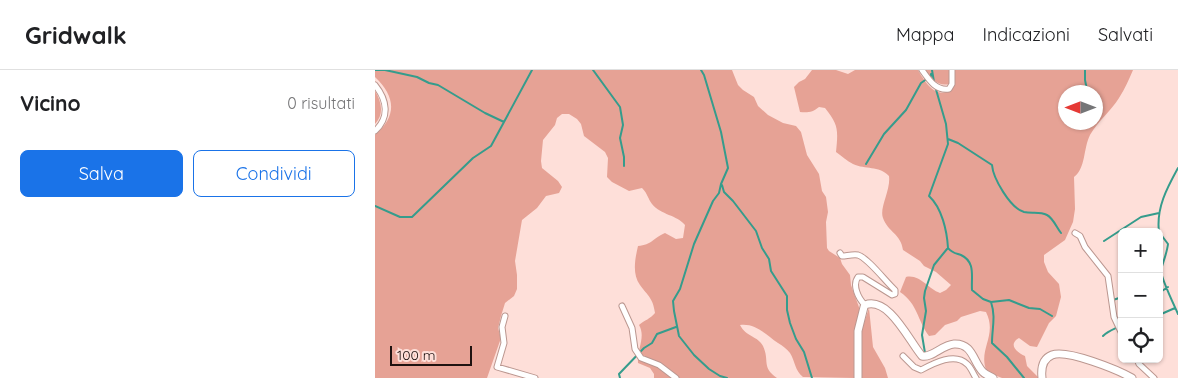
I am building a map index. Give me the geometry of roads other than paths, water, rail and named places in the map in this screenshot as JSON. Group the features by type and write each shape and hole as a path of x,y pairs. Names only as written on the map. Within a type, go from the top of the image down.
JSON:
{"main road":[{"path":"857,378 859,330 865,305 871,303 879,305 891,314 922,356 929,356 953,344 963,346 972,352 984,374 993,378"},
{"path":"1042,378 1042,364 1049,356 1058,354 1084,358 1132,378"}],"street":[{"path":"922,70 937,87 944,90 952,84 952,70"},
{"path":"375,84 383,97 386,110 384,119 375,131"},
{"path":"1075,233 1080,236 1085,247 1108,276 1114,317 1118,326"},
{"path":"840,253 842,256 859,256 877,270 881,278 895,290 895,294 892,295 863,277 859,277 855,284 860,299 865,305"},
{"path":"622,306 632,328 635,349 641,358 659,365 676,378"},
{"path":"505,316 502,327 504,343 497,368 535,378"},
{"path":"903,356 914,367 921,370 945,360 958,358 967,364 976,378"},
{"path":"1139,363 1154,378"}],"waterway":[{"path":"375,70 385,70 417,77 438,85 504,122"},
{"path":"375,206 400,217 412,217 473,158 491,146 532,70"},
{"path":"593,70 620,107 623,125 620,138 624,166"},
{"path":"701,70 721,132 728,168 719,193 713,201 694,244 680,289 673,301 679,336 694,355 709,369 727,378"},
{"path":"932,70 934,82"},
{"path":"1085,70 1086,85"},
{"path":"866,164 884,134 906,110 921,83 931,74"},
{"path":"935,86 946,124 948,144 929,196 934,201 943,220 948,248 952,252 966,258 971,266 972,290 983,299 991,302 994,318 992,343 1007,357 1024,378"},
{"path":"948,139 958,143 992,165 995,177 1013,205 1024,212 1041,213 1049,216 1061,233"},
{"path":"1159,228 1161,206 1166,191 1178,168"},
{"path":"722,185 724,192 756,231 762,248 769,259 771,271 787,296 787,310 790,323 796,339 804,352 812,378"},
{"path":"1104,241 1141,217 1159,213"},
{"path":"1163,237 1168,244 1163,264"},
{"path":"925,353 922,335 926,311 925,291 934,265 947,249"},
{"path":"1161,273 1178,314"},
{"path":"1163,290 1168,287"},
{"path":"1113,300 1118,298"},
{"path":"991,302 1009,300 1029,308 1040,309 1052,316"},
{"path":"1163,313 1175,308"},
{"path":"620,378 619,374 644,348 652,343 657,334 676,327"},
{"path":"1103,336 1118,327"}]}
